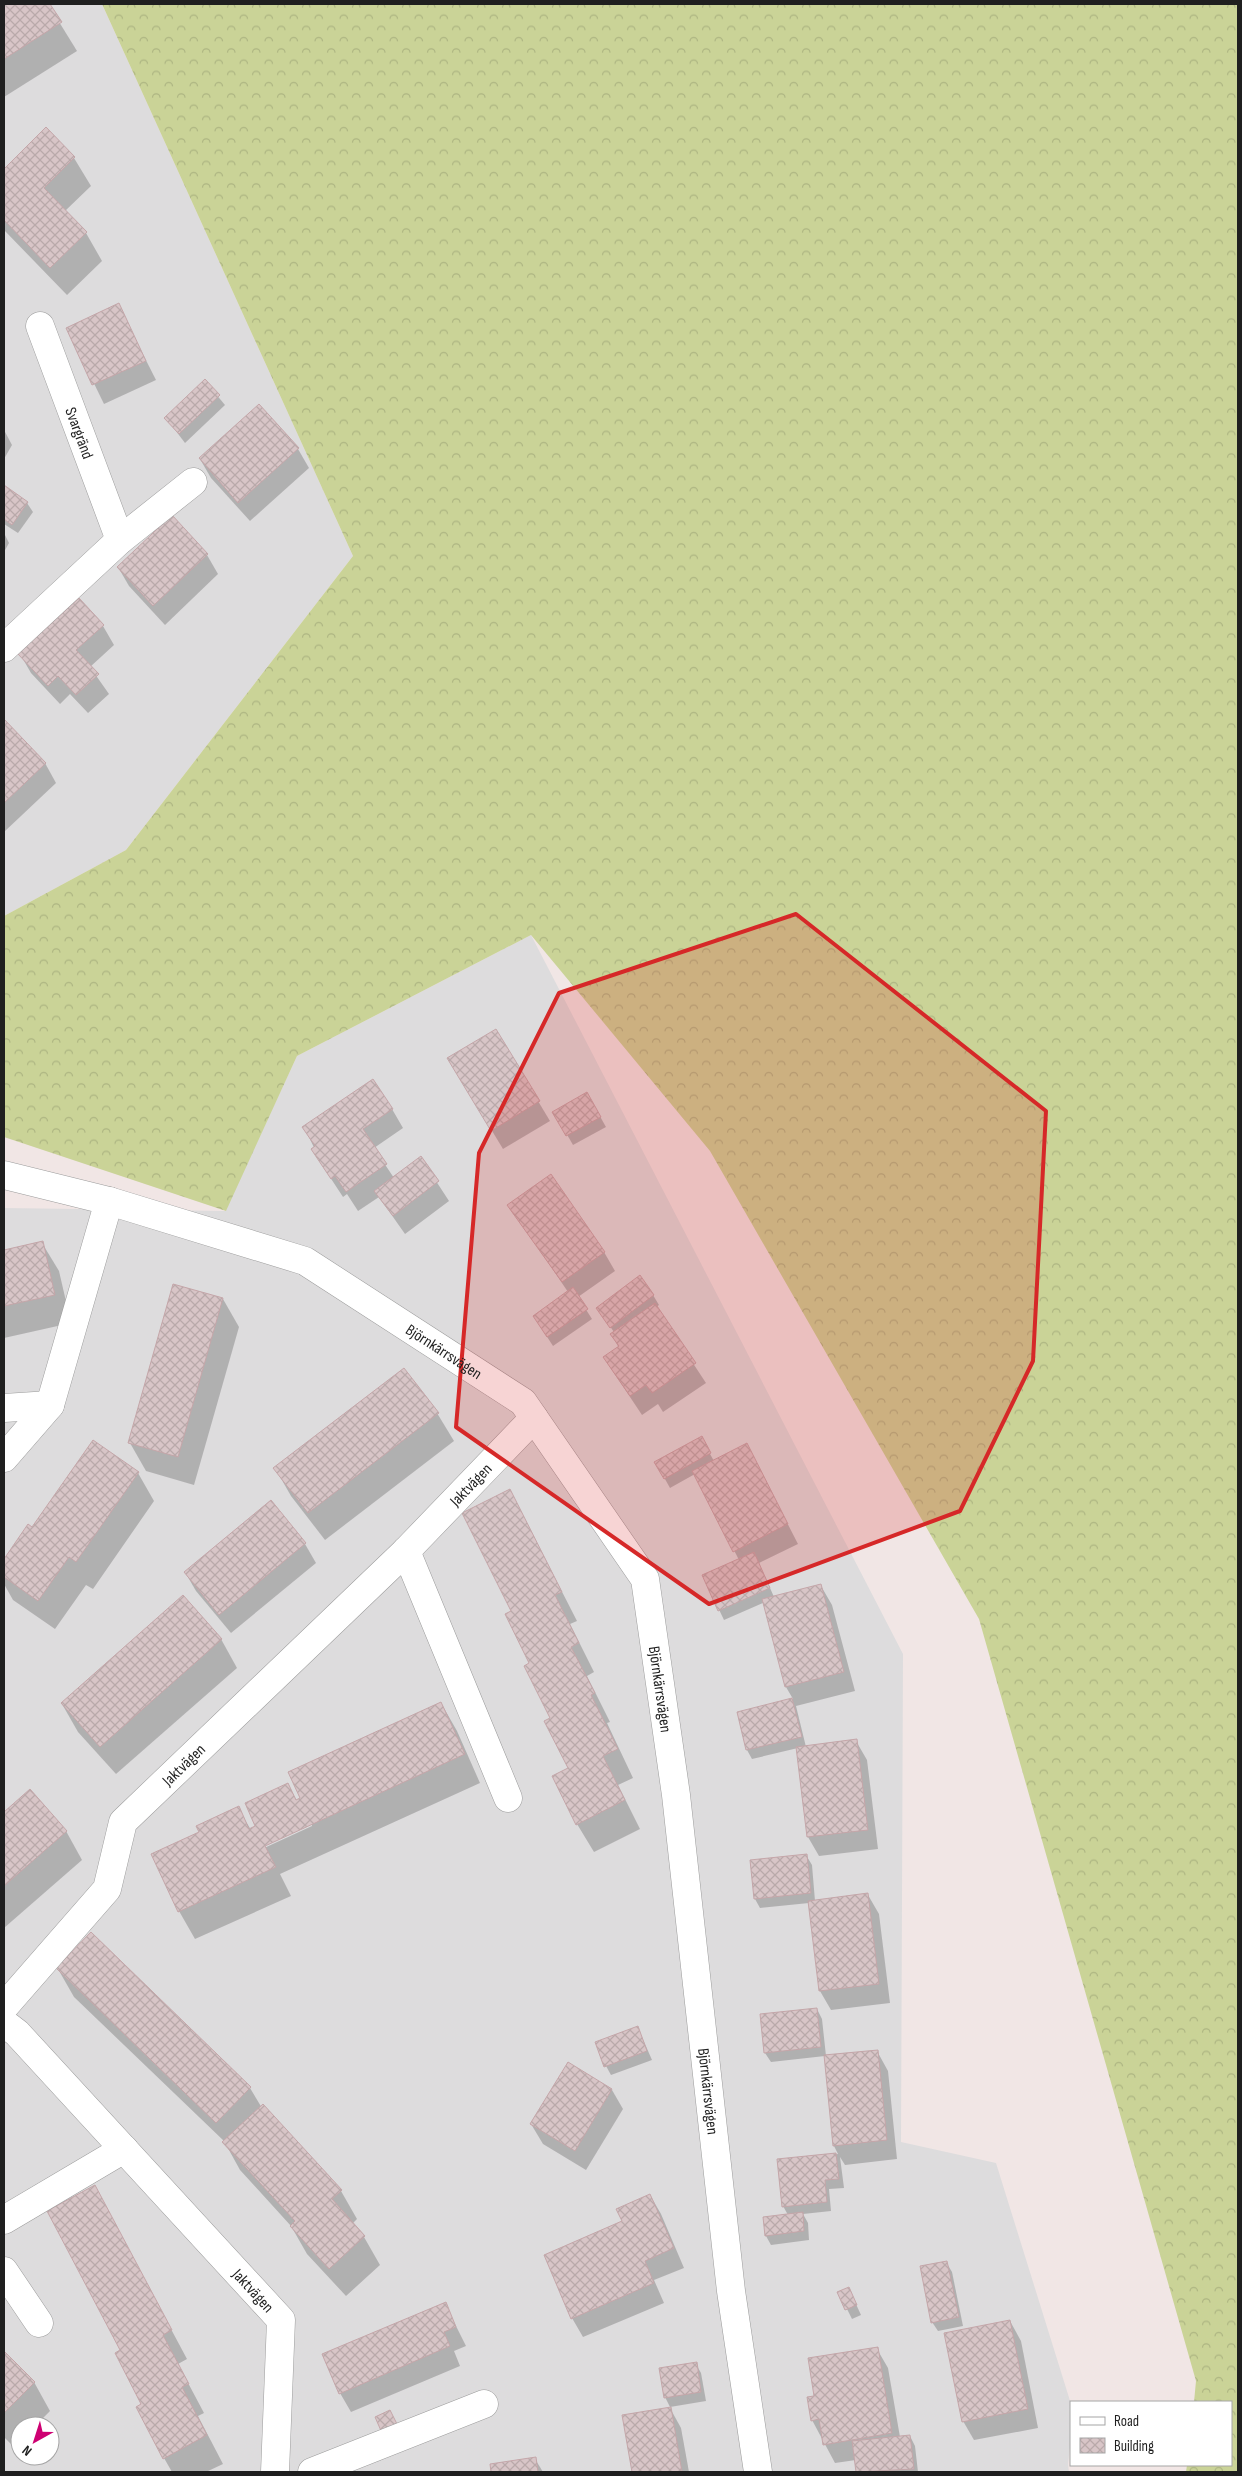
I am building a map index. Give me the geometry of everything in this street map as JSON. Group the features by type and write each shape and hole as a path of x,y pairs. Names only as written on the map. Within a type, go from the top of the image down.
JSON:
{"street":[{"name":"Svargränd","path":"40,326 120,540"},
{"path":"4,648 120,540 193,482"},
{"name":"Björnkärrsvägen","path":"4,1174 109,1201 305,1262 523,1402 645,1579 676,1794 731,2291 758,2472"},
{"path":"4,1458 50,1405 109,1201"},
{"path":"4,1408 50,1405"},
{"name":"Jaktvägen","path":"4,2007 108,1889 123,1822 406,1551 534,1418"},
{"path":"406,1551 508,1798"},
{"name":"Jaktvägen","path":"4,2023 17,2033 281,2320 275,2472"},
{"path":"4,2220 124,2149"},
{"path":"4,2271 39,2323"},
{"path":"312,2472 484,2404"}],"highlighted area":[{"path":"796,914 1046,1111 1033,1361 960,1511 709,1604 456,1427 479,1153 559,993"}],"shaded area":[{"path":"4,4 102,4 353,556 126,850 4,916"},
{"path":"531,935 903,1654 901,2142 996,2163 1070,2401 1069,2472 4,2472 4,1208 225,1211 297,1056"}],"green space":[{"path":"102,4 1238,4 1238,2472 1186,2472 1187,2466 1232,2466 1232,2401 1194,2401 1196,2381 979,1619 710,1151 531,935 297,1056 226,1211 4,1137 4,916 126,850 353,556"}],"building":[{"path":"4,4 50,4 62,22 4,59"},
{"path":"46,127 75,157 44,188 87,232 50,268 4,220 4,169"},
{"path":"119,303 146,361 92,385 66,328"},
{"path":"205,379 220,395 179,434 164,418"},
{"path":"259,404 299,448 238,503 199,458"},
{"path":"4,485 28,502 12,525 4,519"},
{"path":"172,515 208,554 153,606 117,567"},
{"path":"79,598 104,625 76,650 99,674 76,695 58,676 48,686 18,654"},
{"path":"4,719 46,763 4,803"},
{"path":"496,1029 540,1101 491,1131 447,1058"},
{"path":"373,1079 393,1109 363,1129 387,1164 346,1192 335,1176 331,1179 311,1149 315,1146 302,1127"},
{"path":"587,1092 601,1117 566,1136 552,1112"},
{"path":"421,1156 439,1181 393,1216 374,1191"},
{"path":"551,1174 605,1252 562,1282 507,1205"},
{"path":"43,1241 55,1295 4,1306 4,1250"},
{"path":"640,1275 654,1295 610,1328 596,1308"},
{"path":"173,1284 223,1298 178,1457 128,1443"},
{"path":"573,1287 588,1309 547,1337 533,1316"},
{"path":"655,1303 696,1363 652,1393 646,1385 630,1396 603,1357 619,1346 610,1334"},
{"path":"404,1368 439,1413 308,1513 273,1468"},
{"path":"702,1436 711,1453 664,1479 654,1462"},
{"path":"93,1440 139,1472 76,1562 69,1557 38,1601 4,1577 4,1559 28,1524 32,1527"},
{"path":"747,1443 788,1524 733,1552 692,1471"},
{"path":"510,1489 562,1592 555,1595 579,1643 571,1647 595,1693 591,1695 618,1749 603,1756 625,1800 576,1825 552,1776 568,1768 544,1721 550,1718 524,1666 529,1663 505,1614 511,1611 462,1513"},
{"path":"271,1500 306,1543 219,1615 184,1572"},
{"path":"754,1552 770,1588 718,1611 702,1575"},
{"path":"821,1584 844,1672 785,1687 762,1599"},
{"path":"183,1595 222,1639 100,1747 61,1703"},
{"path":"792,1698 802,1737 746,1750 737,1712"},
{"path":"441,1702 465,1754 265,1846 276,1867 178,1912 151,1854 199,1832 196,1826 239,1806 249,1829 255,1826 245,1803 288,1783 296,1800 300,1798 288,1772"},
{"path":"857,1739 868,1830 807,1837 796,1747"},
{"path":"30,1789 67,1831 4,1886 4,1812"},
{"path":"807,1854 811,1893 754,1899 750,1860"},
{"path":"868,1893 879,1984 819,1991 808,1901"},
{"path":"91,1932 251,2087 216,2123 56,1968"},
{"path":"817,2008 821,2047 764,2053 760,2014"},
{"path":"638,2026 647,2051 604,2067 595,2042"},
{"path":"878,2050 887,2140 833,2146 824,2055"},
{"path":"568,2062 612,2089 575,2151 530,2124"},
{"path":"263,2104 342,2190 332,2199 365,2236 329,2269 290,2226 295,2221 222,2142"},
{"path":"836,2153 839,2179 825,2180 827,2202 782,2207 777,2159"},
{"path":"95,2185 172,2330 163,2335 189,2384 182,2387 207,2435 163,2459 136,2407 141,2404 115,2353 120,2350 47,2211"},
{"path":"650,2194 674,2248 645,2261 654,2283 571,2319 544,2255 622,2221 616,2209"},
{"path":"803,2212 804,2231 765,2236 763,2217"},
{"path":"947,2261 959,2317 931,2323 920,2266"},
{"path":"849,2287 857,2305 845,2310 837,2292"},
{"path":"446,2302 456,2327 444,2332 450,2346 339,2394 322,2354"},
{"path":"1010,2320 1028,2409 962,2422 944,2333"},
{"path":"878,2347 892,2433 823,2445 819,2419 811,2421 807,2397 814,2396 808,2358"},
{"path":"4,2351 35,2382 4,2413"},
{"path":"697,2362 701,2392 664,2398 659,2368"},
{"path":"671,2407 682,2472 632,2472 622,2415"},
{"path":"390,2410 398,2426 382,2433 375,2417"},
{"path":"910,2435 914,2469 856,2472 852,2441"},
{"path":"536,2457 538,2472 491,2472 490,2464"}]}
